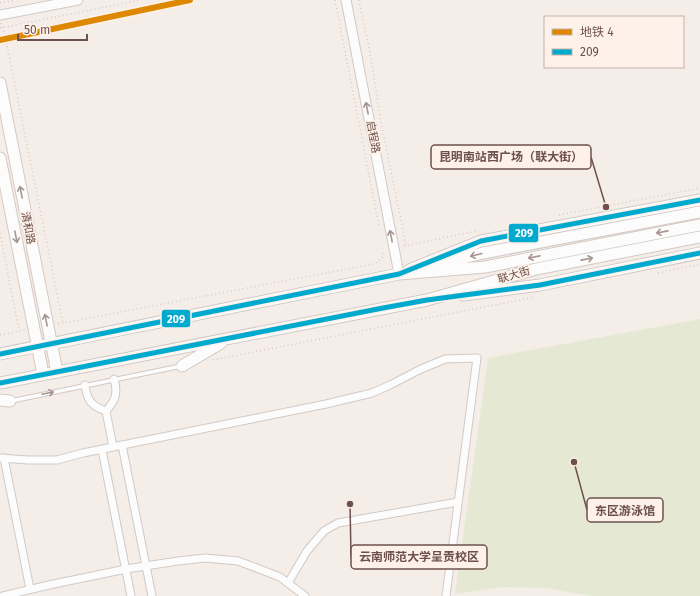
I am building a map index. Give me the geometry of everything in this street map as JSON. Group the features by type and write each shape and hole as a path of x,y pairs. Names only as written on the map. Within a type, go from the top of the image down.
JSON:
{"main road":[{"name":"清和路","path":"0,84 57,372"},
{"name":"清和路","path":"0,158 43,374"},
{"path":"399,274 481,241 700,200"},
{"path":"399,274 483,253 700,212"},
{"name":"联大街","path":"0,354 399,274 485,267 700,225"},
{"name":"联大街","path":"0,383 427,300 536,269 700,237"},
{"path":"427,300 540,285 700,253"},
{"path":"182,366 229,338"}],"street":[{"path":"0,15 78,0"},
{"name":"启程路","path":"346,0 399,274"},
{"path":"30,589 2,458 57,460 83,453 333,402 372,392 445,359 477,358 446,596"},
{"path":"106,410 112,404 115,396 116,388 114,379"},
{"path":"85,386 86,394 90,402 97,408 106,410"},
{"path":"106,410 113,447"},
{"path":"122,445 152,596"},
{"path":"102,450 132,596"},
{"path":"288,583 307,551 324,531 338,523 458,502"},
{"path":"3,596 30,589 146,566 205,558 238,562 280,577 305,596"}],"lane":[{"path":"5,401 182,366"}],"path":[{"path":"0,3 15,0"},
{"path":"1,27 141,0"},
{"path":"335,0 380,227"},
{"path":"359,0 372,63 380,116 406,245"},
{"path":"0,20 5,36 63,323"},
{"path":"553,216 700,188"},
{"path":"48,326 368,265 376,263 383,257 384,250 476,232"},
{"path":"0,233 19,331"},
{"path":"654,274 700,264"},
{"path":"212,360 538,296"},
{"path":"0,335 34,328"}],"green space":[{"path":"700,319 700,596 592,596 546,588 502,587 455,594 488,358"}],"metro line":[{"name":"4","path":"0,40 190,0"}],"transit line":[{"name":"209","path":"0,354 399,274 481,241 700,200"},
{"name":"209","path":"0,383 383,308 427,300 540,285 700,253"}],"place":[{"name":"昆明南站西广场（联大街）","path":"606,207"},
{"name":"东区游泳馆","path":"574,462"},
{"name":"云南师范大学呈贡校区","path":"350,504"}]}
